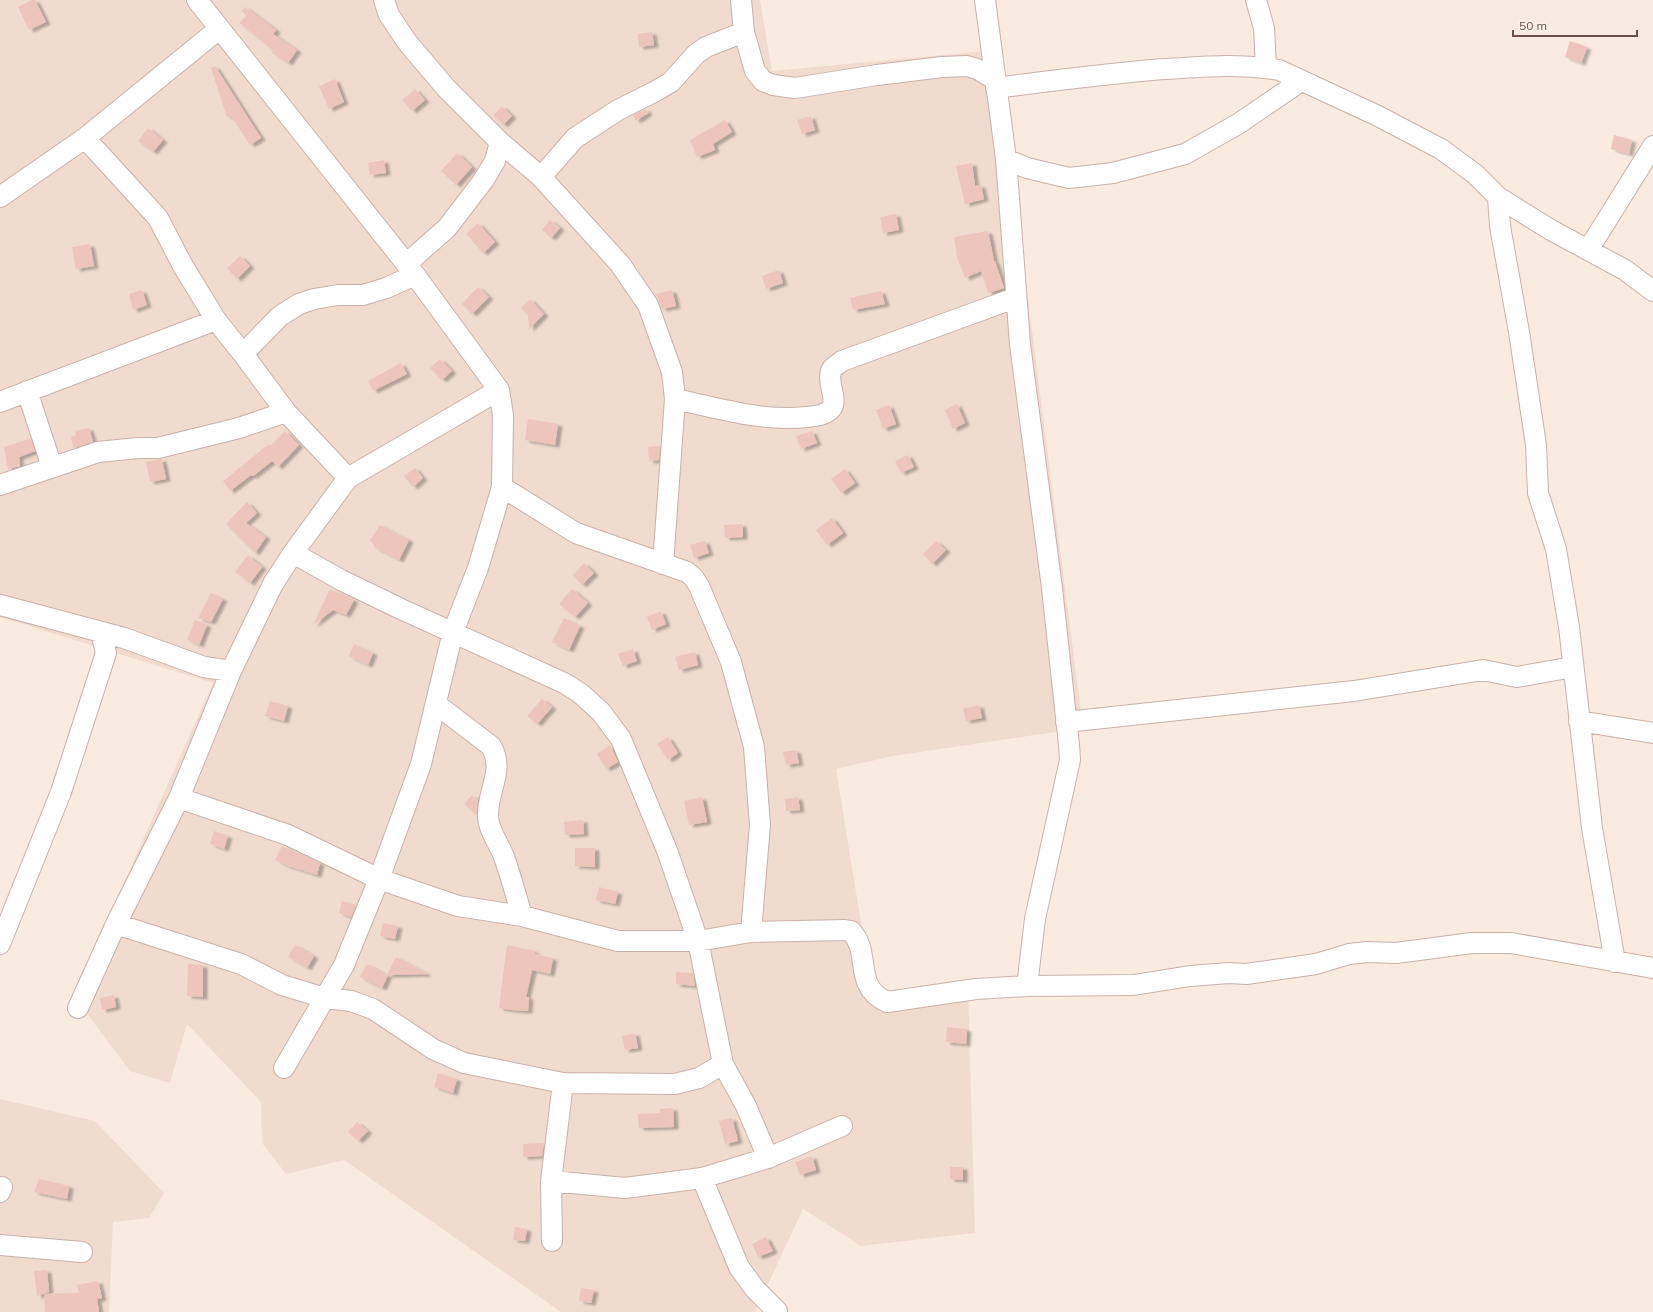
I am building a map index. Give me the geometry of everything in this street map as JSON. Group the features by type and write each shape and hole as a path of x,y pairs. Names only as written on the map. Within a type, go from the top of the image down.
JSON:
{"street":[{"path":"198,0 410,270 499,390 503,415 502,487 478,568 453,632 421,764 379,879 344,965 284,1068"},
{"path":"384,0 389,15 407,42 446,88 500,142 541,177 620,264 648,306 672,372 675,399 663,564"},
{"path":"741,0 744,32 754,71 763,81 773,85 795,88 877,75 942,67 967,66 977,69 995,83 1197,67 1266,68 1278,70 1378,116 1442,149 1475,174 1498,197 1551,230 1625,270 1653,291"},
{"path":"985,0 1006,159 1015,298 1020,344 1052,588 1070,760 1035,919 1028,986"},
{"path":"1256,0 1264,28 1266,68"},
{"path":"0,197 84,138 220,29"},
{"path":"541,177 575,138 618,110 654,92 670,82 696,54 706,47 744,32"},
{"path":"1006,159 1027,168 1069,178 1113,173 1185,154 1238,124 1302,81"},
{"path":"84,138 158,218 183,266 216,320 286,412 348,478"},
{"path":"243,354 280,316 299,304 314,299 338,295 363,295 386,288 410,270 447,228 478,187 496,161 500,142"},
{"path":"1588,250 1653,146"},
{"path":"1498,197 1500,226 1519,332 1536,445 1538,492 1556,549 1568,627 1592,828 1615,962"},
{"path":"675,399 762,418 790,419 823,415 831,410 834,402 830,377 833,369 842,362 1015,298"},
{"path":"0,402 216,320"},
{"path":"78,1008 116,924 179,798 230,672 273,584 293,553 348,478 499,390"},
{"path":"27,392 52,467"},
{"path":"0,485 98,452 158,448 239,428 286,412"},
{"path":"502,487 576,533 687,572 694,578 699,586 731,662 754,747 760,825 751,932"},
{"path":"293,553 342,580 401,609 564,682 580,693 601,712 621,739 668,853 698,941 723,1064 746,1106 768,1158"},
{"path":"0,605 124,638 204,667 230,672"},
{"path":"0,944 61,792 106,653 101,632"},
{"path":"106,653 124,638"},
{"path":"1066,722 1354,691 1483,670 1517,678 1573,667"},
{"path":"436,704 491,746 496,754 498,765 487,816 490,828 504,857 522,916"},
{"path":"1579,721 1653,733"},
{"path":"179,798 288,835 379,879 458,906 522,916 618,941 698,941 751,932 851,931 858,942 868,986 877,998 887,1002 976,989 1028,986 1134,984 1190,976 1229,973 1246,974 1316,964 1349,954 1367,952 1396,953 1472,943 1511,943 1653,968"},
{"path":"116,924 190,949 241,964 282,985 325,998 351,1000 373,1009 433,1049 464,1063 563,1083 675,1084 699,1078 723,1064"},
{"path":"552,1241 551,1181 563,1083"},
{"path":"551,1181 625,1188 702,1178 768,1158 842,1126"},
{"path":"702,1178 739,1267 755,1289 777,1311"},
{"path":"0,1245 82,1252"}],"shaded area":[{"path":"0,0 760,0 772,71 996,50 1083,728 893,756 836,769 874,1003 968,984 975,1233 861,1246 803,1209 755,1312 561,1312 344,1160 286,1174 262,1143 261,1102 187,1024 170,1083 130,1071 82,1007 104,927 213,683 0,617"},
{"path":"0,1099 95,1121 164,1193 149,1218 113,1222 109,1312 0,1312"}],"building":[{"path":"35,0 46,22 29,30 18,7"},
{"path":"245,7 276,30 273,34 297,50 288,63 272,53 273,50 239,23 246,16 242,11"},
{"path":"652,32 654,45 639,47 638,34"},
{"path":"1570,41 1587,47 1581,63 1565,57"},
{"path":"215,66 261,138 250,145 231,116 227,117 211,68"},
{"path":"335,79 344,102 329,109 319,86"},
{"path":"415,89 425,100 412,111 402,100"},
{"path":"502,106 512,116 503,125 493,115"},
{"path":"646,109 648,113 636,121 633,115"},
{"path":"811,116 815,130 802,134 797,120"},
{"path":"725,120 732,132 713,144 715,150 697,157 690,140"},
{"path":"148,128 163,140 153,152 138,141"},
{"path":"1614,135 1632,140 1629,154 1611,149"},
{"path":"457,153 472,167 456,185 441,171"},
{"path":"384,160 386,173 370,175 368,163"},
{"path":"972,163 975,186 981,185 984,199 965,204 956,166"},
{"path":"896,214 899,230 883,233 880,217"},
{"path":"550,220 560,228 551,238 542,230"},
{"path":"478,223 495,242 483,253 466,234"},
{"path":"988,231 994,261 1004,288 988,293 981,271 965,278 957,257 954,237"},
{"path":"90,244 94,266 76,269 72,247"},
{"path":"240,256 250,266 237,279 227,268"},
{"path":"779,270 783,283 766,289 762,276"},
{"path":"478,287 489,297 472,314 462,304"},
{"path":"142,290 147,305 133,310 129,294"},
{"path":"672,290 676,306 662,309 656,294"},
{"path":"881,291 885,304 853,310 850,298"},
{"path":"530,299 544,314 529,329 528,315 521,308"},
{"path":"440,359 452,371 442,380 430,368"},
{"path":"401,363 407,374 373,391 368,381"},
{"path":"957,404 965,423 953,429 945,410"},
{"path":"889,405 896,424 883,429 876,410"},
{"path":"528,419 558,424 555,445 525,440"},
{"path":"89,428 93,442 73,448 71,437 76,435 75,431"},
{"path":"285,431 299,445 278,467 272,461 230,491 223,481 269,444 270,446"},
{"path":"812,431 817,443 801,449 796,436"},
{"path":"31,439 35,451 19,457 20,466 8,469 4,447"},
{"path":"660,446 659,460 649,461 648,447"},
{"path":"908,455 914,467 901,473 895,461"},
{"path":"162,459 166,479 150,482 146,462"},
{"path":"415,468 423,478 413,487 404,476"},
{"path":"845,469 855,483 841,493 831,479"},
{"path":"247,502 257,513 246,523 266,537 255,553 226,524"},
{"path":"832,518 843,533 827,545 816,530"},
{"path":"742,524 743,537 725,538 724,525"},
{"path":"380,525 409,540 399,560 374,547 370,540"},
{"path":"705,541 709,553 694,558 690,545"},
{"path":"936,541 946,550 932,564 923,554"},
{"path":"248,555 262,567 250,583 235,572"},
{"path":"584,563 594,573 582,585 573,575"},
{"path":"330,589 354,600 346,615 333,610 313,625"},
{"path":"572,589 588,603 575,617 559,604"},
{"path":"211,593 223,599 211,622 198,618"},
{"path":"661,611 666,624 652,630 647,617"},
{"path":"564,618 580,626 569,650 552,642"},
{"path":"195,620 207,625 199,645 187,639"},
{"path":"354,644 373,653 368,665 349,656"},
{"path":"633,649 637,661 623,666 618,654"},
{"path":"695,652 698,665 679,670 675,657"},
{"path":"542,699 552,707 537,724 527,716"},
{"path":"270,701 288,706 284,721 265,716"},
{"path":"979,705 982,718 966,721 963,709"},
{"path":"668,737 678,753 668,760 657,744"},
{"path":"610,745 618,762 606,769 597,754"},
{"path":"796,750 799,763 786,765 783,752"},
{"path":"472,795 478,800 477,815 464,804"},
{"path":"702,797 707,822 689,825 684,801"},
{"path":"798,797 800,810 786,811 785,799"},
{"path":"583,820 584,834 565,835 564,822"},
{"path":"214,831 228,836 224,849 210,844"},
{"path":"282,846 300,854 299,856 301,854 320,863 317,875 288,866 275,860"},
{"path":"575,848 595,848 595,867 575,866"},
{"path":"599,887 618,892 615,904 596,900"},
{"path":"342,901 356,905 351,917 339,913"},
{"path":"383,923 398,926 395,939 380,936"},
{"path":"295,945 314,956 307,968 288,957"},
{"path":"507,945 535,951 535,954 553,958 550,974 532,970 526,997 529,997 528,1011 499,1008"},
{"path":"396,957 428,974 388,975 382,988 360,977 367,964 387,975"},
{"path":"188,964 203,965 203,997 187,996"},
{"path":"676,972 693,973 695,986 676,984"},
{"path":"114,995 116,1007 102,1010 100,998"},
{"path":"947,1027 967,1029 966,1044 946,1042"},
{"path":"635,1033 638,1048 625,1050 622,1036"},
{"path":"438,1073 457,1079 453,1093 434,1087"},
{"path":"673,1108 674,1127 639,1128 638,1114 660,1113 660,1109"},
{"path":"732,1118 738,1141 725,1144 719,1121"},
{"path":"357,1122 368,1131 358,1141 348,1132"},
{"path":"544,1143 542,1156 523,1157 523,1144"},
{"path":"812,1156 816,1170 800,1175 795,1162"},
{"path":"950,1167 963,1167 963,1180 950,1179"},
{"path":"39,1179 69,1186 67,1199 34,1192"},
{"path":"515,1227 527,1229 525,1241 513,1240"},
{"path":"766,1237 773,1251 758,1257 752,1244"},
{"path":"47,1270 49,1292 37,1296 34,1271"},
{"path":"98,1281 102,1298 97,1299 99,1312 45,1312 44,1294 79,1293 77,1285"},
{"path":"581,1288 594,1290 591,1303 579,1301"}]}
